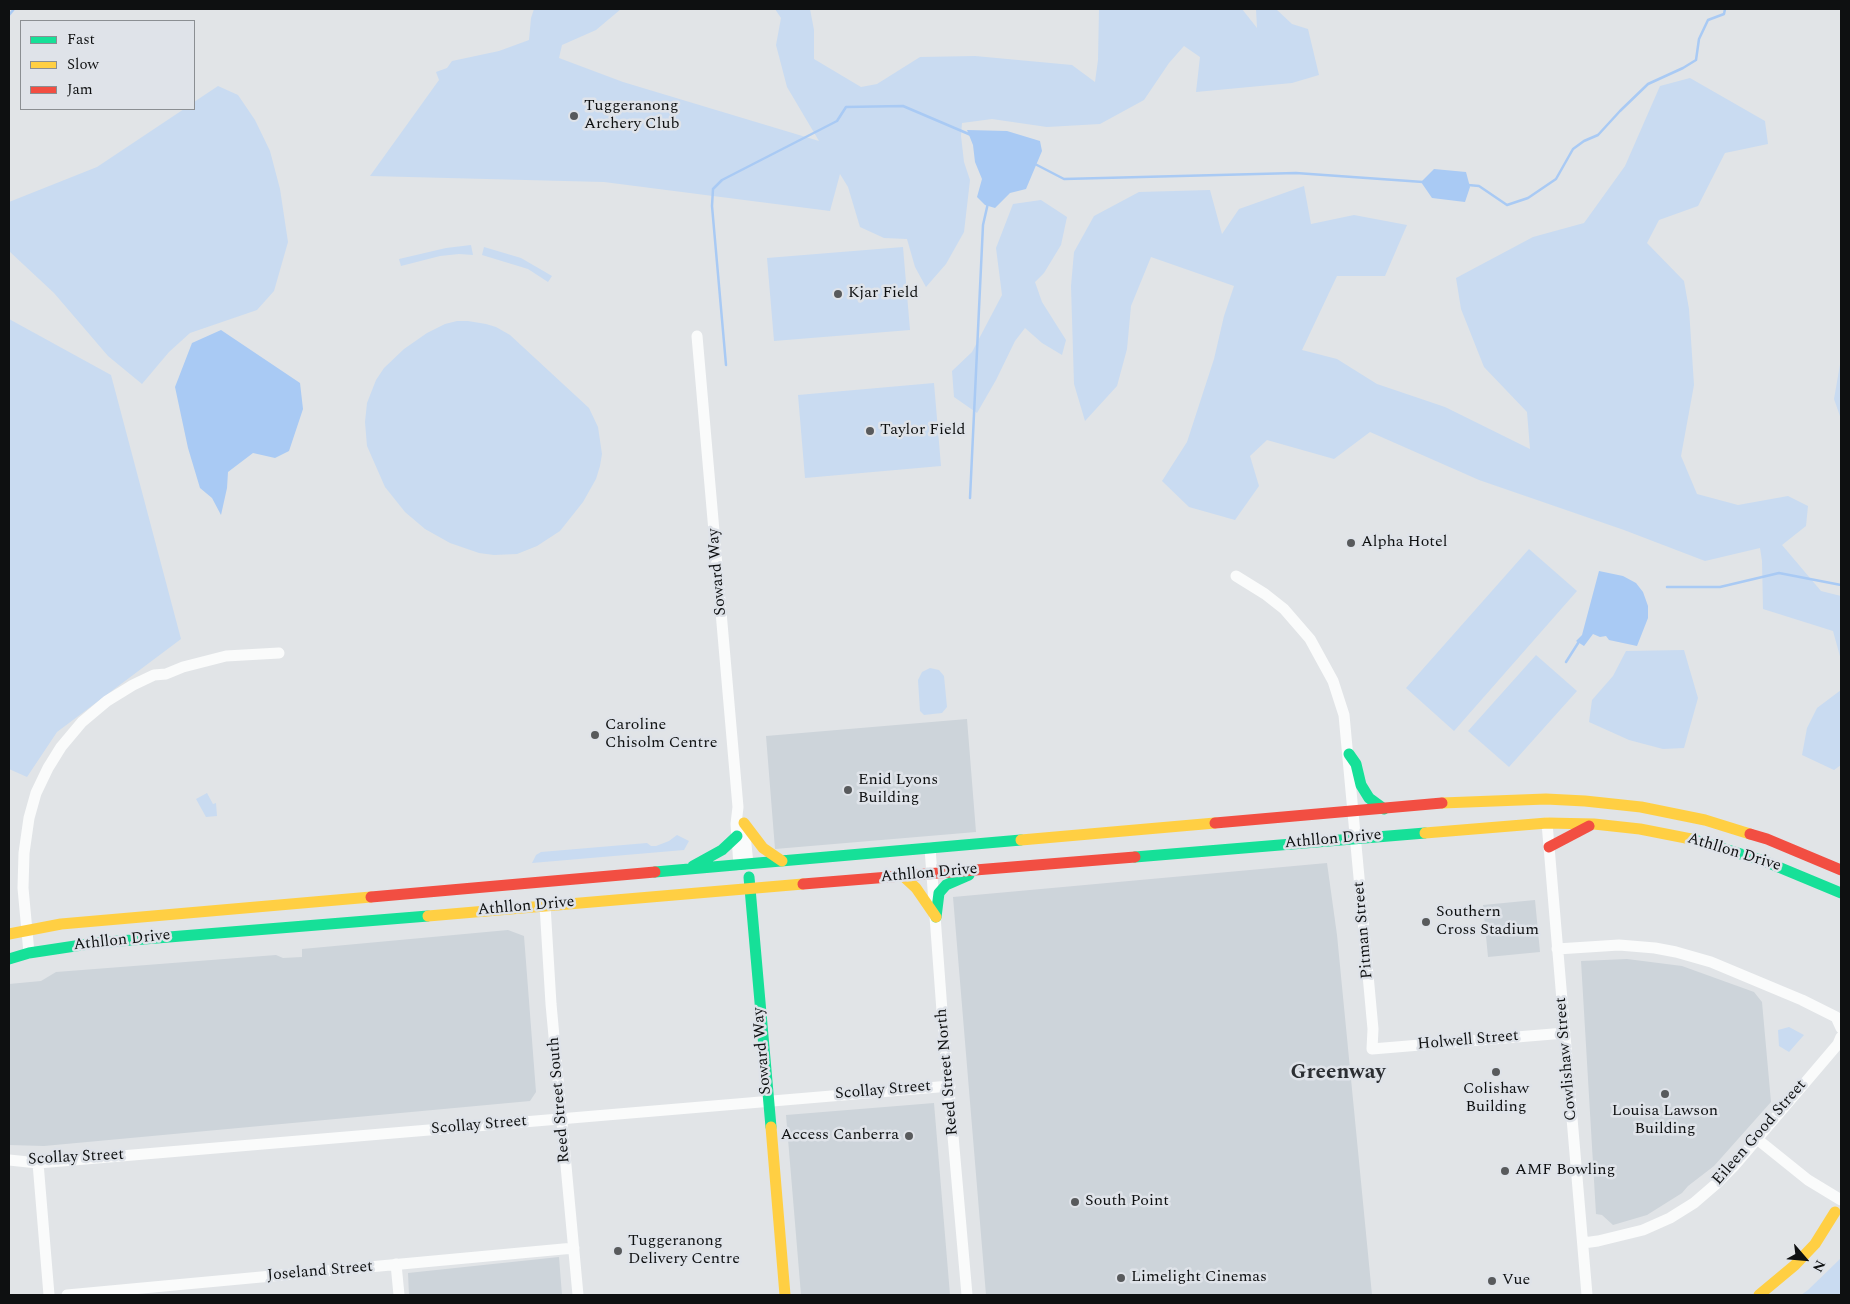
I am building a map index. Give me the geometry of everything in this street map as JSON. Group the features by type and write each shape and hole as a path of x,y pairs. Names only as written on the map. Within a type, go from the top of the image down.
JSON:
{"main road":[{"path":"1349,754 1356,764 1361,785 1368,798 1384,809"},
{"name":"Athllon Drive","path":"9,934 27,929 61,924 480,887 1354,811 1546,799 1641,807 1712,822 1767,839 1841,870"},
{"path":"1547,823 1550,814 1558,805 1585,801"},
{"path":"1475,802 1533,808 1543,815 1547,823"},
{"path":"744,823 764,848 782,861"},
{"name":"Athllon Drive","path":"9,959 29,953 95,942 1547,823 1594,824 1640,829 1711,844 1764,861 1841,893"},
{"path":"1549,847 1570,834 1594,824"},
{"path":"686,869 722,850 737,836"},
{"name":"Soward Way","path":"744,864 763,1102 773,1287"},
{"path":"936,917 939,893 946,885 986,869"},
{"path":"903,876 916,888 936,917"},
{"path":"545,905 545,894 552,885 579,879"},
{"path":"480,887 530,890 539,895 545,905"},
{"name":"Soward Way","path":"763,1102 785,1295"},
{"path":"1759,1295 1795,1265 1815,1244 1839,1208"},
{"path":"1815,1244 1841,1225"}],"street":[{"name":"Soward Way","path":"697,336 738,807 737,836 744,864"},
{"name":"Pitman Street","path":"1236,576 1265,594 1284,609 1310,639 1325,663 1339,697 1344,715 1349,754 1372,1029 1372,1049"},
{"path":"29,953 23,879 24,853 29,818 36,793 61,747 82,722 106,701 154,675 166,674 183,667 226,656 279,653"},
{"name":"Soward Way","path":"738,807 744,823 744,864"},
{"name":"Cowlishaw Street","path":"1547,823 1587,1295"},
{"name":"Reed Street North","path":"930,848 967,1295"},
{"name":"Reed Street South","path":"545,905 578,1295"},
{"path":"1558,949 1619,945 1676,952 1711,962 1778,989 1836,1017 1841,1028"},
{"name":"Holwell Street","path":"1372,1049 1565,1033"},
{"name":"Eileen Good Street","path":"1583,1243 1643,1230 1682,1211 1716,1184 1758,1139 1838,1044 1841,1037"},
{"name":"Scollay Street","path":"9,1160 38,1163 950,1086"},
{"path":"1758,1139 1839,1208"},
{"path":"38,1163 49,1295"},
{"name":"Joseland Street","path":"67,1295 574,1248"},
{"path":"396,1264 399,1295"}],"shaded area":[{"path":"534,9 621,9 596,30 562,45 559,58 623,82 819,141 787,87 776,45 781,18 775,9 810,9 814,30 814,59 861,87 877,84 920,57 975,56 1072,65 1095,82 1098,60 1099,9 1242,9 1257,28 1256,9 1276,9 1292,24 1308,29 1319,75 1292,83 1196,92 1200,57 1184,46 1169,63 1144,100 1100,124 1047,127 992,119 962,123 961,136 964,162 970,180 964,232 946,264 926,287 915,267 907,239 884,238 860,227 848,187 840,174 830,211 604,182 370,176 439,80 436,72 447,68 452,61 499,51 529,40 531,18"},
{"path":"1690,78 1765,121 1768,144 1725,153 1698,206 1659,220 1647,243 1684,281 1689,309 1694,385 1681,456 1697,494 1738,505 1788,496 1808,506 1806,526 1782,545 1821,591 1841,596 1841,660 1833,631 1763,609 1760,548 1705,561 1624,530 1479,480 1370,432 1334,459 1267,440 1250,456 1259,486 1235,520 1189,507 1162,481 1187,442 1214,359 1224,316 1234,286 1151,257 1131,306 1127,349 1117,386 1085,421 1074,384 1071,286 1074,252 1094,216 1139,192 1210,190 1222,234 1239,209 1304,186 1311,224 1354,215 1407,225 1385,276 1337,276 1302,350 1337,359 1377,384 1445,407 1530,449 1527,412 1484,367 1461,309 1456,278 1533,237 1584,223 1625,166 1660,86"},
{"path":"218,86 238,95 255,120 270,151 280,189 288,242 274,291 257,310 190,333 169,352 142,384 108,356 54,293 9,251 9,202 97,167 182,110 195,110 195,101"},
{"path":"1041,200 1067,217 1061,245 1044,273 1035,282 1042,302 1066,340 1062,355 1042,343 1025,328 1015,341 977,413 954,397 952,371 972,352 1002,295 996,248 1013,204"},
{"path":"471,245 473,255 440,256 401,266 399,259 446,248"},
{"path":"484,247 521,258 552,276 548,282 528,269 482,255"},
{"name":"Kjar Field","path":"903,247 910,330 774,341 767,258"},
{"path":"9,319 111,375 181,639 57,732 27,777 9,769"},
{"path":"457,321 486,324 510,335 589,408 598,427 602,454 600,466 596,479 583,502 560,531 537,546 517,554 494,555 479,553 450,543 425,529 405,512 385,487 367,446 365,422 367,403 376,380 384,368 404,349 427,333 445,324"},
{"path":"1841,359 1841,419 1834,399"},
{"name":"Taylor Field","path":"934,383 941,466 805,478 798,395"},
{"path":"1529,549 1577,591 1454,731 1406,688"},
{"path":"1684,650 1698,698 1684,748 1663,749 1629,740 1589,722 1592,700 1613,676 1626,651"},
{"path":"1536,655 1577,691 1509,767 1468,731"},
{"path":"930,668 939,670 944,676 947,707 942,713 924,715 920,711 918,680 922,672"},
{"path":"1841,690 1841,765 1834,770 1802,755 1807,728 1817,708"},
{"path":"967,719 976,832 775,849 766,736"},
{"path":"207,793 213,804 216,803 217,816 206,817 196,799"},
{"path":"677,835 689,841 684,850 532,863 536,855 541,852 647,843 651,846 656,846 669,841"},
{"path":"1327,863 1337,935 1372,1295 986,1295 953,897"},
{"path":"1535,900 1540,952 1488,957 1483,905"},
{"path":"508,930 524,936 536,1092 530,1101 44,1146 9,1145 9,984 41,981 56,972 276,955 283,958 302,957 302,949"},
{"name":"Louisa Lawson Building","path":"1627,959 1682,966 1754,992 1762,1002 1771,1102 1714,1166 1682,1193 1647,1215 1613,1225 1602,1215 1596,1214 1581,961"},
{"path":"1789,1027 1804,1035 1789,1052 1779,1046 1778,1030"},
{"path":"934,1103 950,1295 801,1295 786,1115"},
{"path":"559,1257 562,1295 409,1295 408,1273"},
{"path":"1841,1258 1841,1295 1801,1295 1808,1290"}],"water":[{"path":"967,130 1007,131 1040,141 1042,151 1026,189 1010,193 995,208 985,205 977,197 982,179 975,162 973,145"},
{"path":"1434,169 1466,172 1470,187 1465,202 1432,198 1421,182"},
{"path":"221,330 300,383 303,409 289,451 275,458 253,453 228,472 227,488 221,515 212,498 200,488 188,448 175,387 192,343"},
{"path":"1599,571 1623,576 1636,583 1643,592 1648,606 1648,618 1637,646 1609,640 1606,636 1600,637 1593,634 1584,646 1576,641 1582,635"}],"waterway":[{"path":"9,15 14,9"},
{"path":"1468,185 1479,186 1507,205 1528,198 1556,179 1573,149 1584,141 1598,135 1648,84 1696,60 1699,39 1708,20 1724,14 1725,9"},
{"path":"726,365 712,206 713,189 722,180 837,121 846,107 903,106 971,135"},
{"path":"1035,164 1064,179 1296,173 1423,182"},
{"path":"970,498 983,225 988,203"},
{"path":"1667,587 1720,587 1779,573 1841,585"},
{"path":"1566,662 1580,640"}],"traffic: fast":[{"path":"1349,754 1356,764 1361,785 1369,798 1384,809"},
{"path":"1135,857 1425,833"},
{"path":"693,866 722,850 737,836"},
{"path":"1691,839 1764,861 1841,893"},
{"path":"655,872 1021,840"},
{"path":"936,917 939,893 946,885 969,875"},
{"path":"749,877 771,1127"},
{"path":"9,959 29,953 95,943 428,916"}],"traffic: slow":[{"path":"1442,803 1546,799 1585,801 1641,807 1705,820 1750,834"},
{"path":"744,823 763,848 782,861"},
{"path":"1021,840 1215,823"},
{"path":"1425,833 1547,823 1594,824 1640,829 1691,839"},
{"path":"903,876 916,888 936,917"},
{"path":"428,916 803,884"},
{"path":"9,934 61,924 371,897"},
{"path":"771,1127 785,1295"},
{"path":"1759,1295 1795,1265 1815,1244 1835,1212"}],"traffic: jam":[{"path":"1215,823 1442,803"},
{"path":"1549,847 1589,826"},
{"path":"1750,834 1767,839 1841,870"},
{"path":"803,884 1135,857"},
{"path":"371,897 655,872"}],"place":[{"name":"Tuggeranong Archery Club","path":"574,116"},
{"name":"Kjar Field","path":"838,294"},
{"name":"Taylor Field","path":"870,431"},
{"name":"Alpha Hotel","path":"1351,543"},
{"name":"Caroline Chisolm Centre","path":"595,735"},
{"name":"Enid Lyons Building","path":"848,790"},
{"name":"Southern Cross Stadium","path":"1426,922"},
{"name":"Colishaw Building","path":"1496,1072"},
{"name":"Louisa Lawson Building","path":"1665,1094"},
{"name":"Access Canberra","path":"909,1136"},
{"name":"AMF Bowling","path":"1505,1171"},
{"name":"South Point","path":"1075,1202"},
{"name":"Tuggeranong Delivery Centre","path":"618,1251"},
{"name":"Limelight Cinemas","path":"1121,1278"},
{"name":"Vue","path":"1492,1281"}],"district":[{"name":"Greenway","path":"1338,1074"}]}
